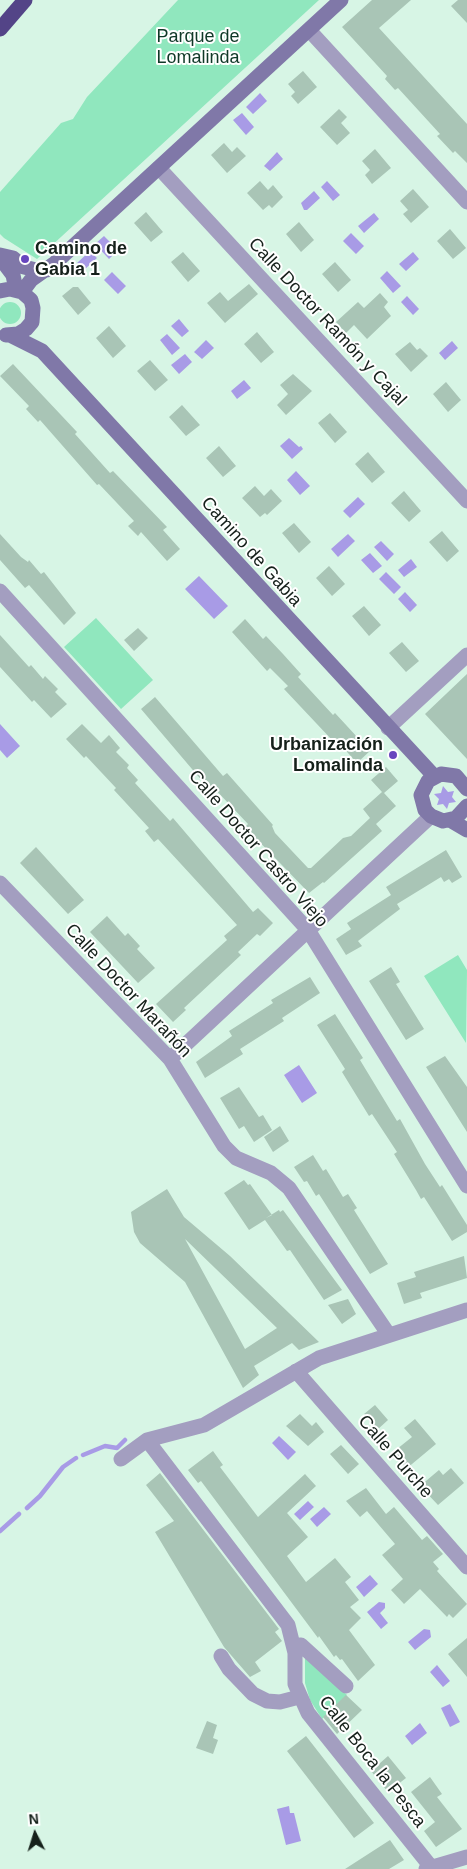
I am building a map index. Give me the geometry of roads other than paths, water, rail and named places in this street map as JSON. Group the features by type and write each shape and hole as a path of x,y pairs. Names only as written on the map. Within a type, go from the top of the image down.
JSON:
{"highway":[{"path":"0,29 25,0"}],"street":[{"path":"0,291 19,291 31,280 47,270 341,0"},
{"path":"309,30 467,202"},
{"name":"Calle Doctor Ramón y Cajal","path":"159,168 467,501"},
{"path":"0,257 13,258 24,267 47,270"},
{"path":"0,257 12,275 19,291 32,304 47,270"},
{"name":"Camino de Gabia","path":"32,304 34,314 32,322 42,351 434,776"},
{"path":"3,334 22,332 32,322"},
{"name":"Camino de Gabia","path":"3,334 42,351"},
{"name":"Calle Doctor Castro Viejo","path":"0,591 308,930 467,1186"},
{"path":"388,728 467,655"},
{"path":"467,789 456,776 441,774 434,776 428,781 421,795 425,810 431,816 443,821 461,815 467,806"},
{"path":"170,1059 431,816"},
{"path":"450,820 467,830"},
{"name":"Calle Doctor Marañón","path":"0,883 170,1059 224,1146 236,1158 271,1173 289,1188 389,1335"},
{"path":"122,1459 147,1440 204,1425 319,1358 467,1310"},
{"name":"Calle Purche","path":"296,1371 465,1561"},
{"name":"Calle Boca la Pesca","path":"147,1440 288,1625 294,1646 295,1684 299,1697 308,1713 429,1868"},
{"name":"Calle Boca la Pesca","path":"294,1646 301,1645 346,1686"},
{"path":"221,1656 229,1669 253,1694 267,1701 280,1702 299,1697"},
{"path":"429,1868 467,1858"}],"waterway":[{"path":"83,1455 105,1446 117,1448 125,1440"},
{"path":"27,1508 40,1496 63,1467 76,1458"},
{"path":"0,1531 19,1514"}],"place":[{"name":"Camino de Gabia 1","path":"25,259"},
{"name":"Urbanización Lomalinda","path":"393,755"}],"park label":[{"name":"Parque de Lomalinda","path":"198,47"}]}
